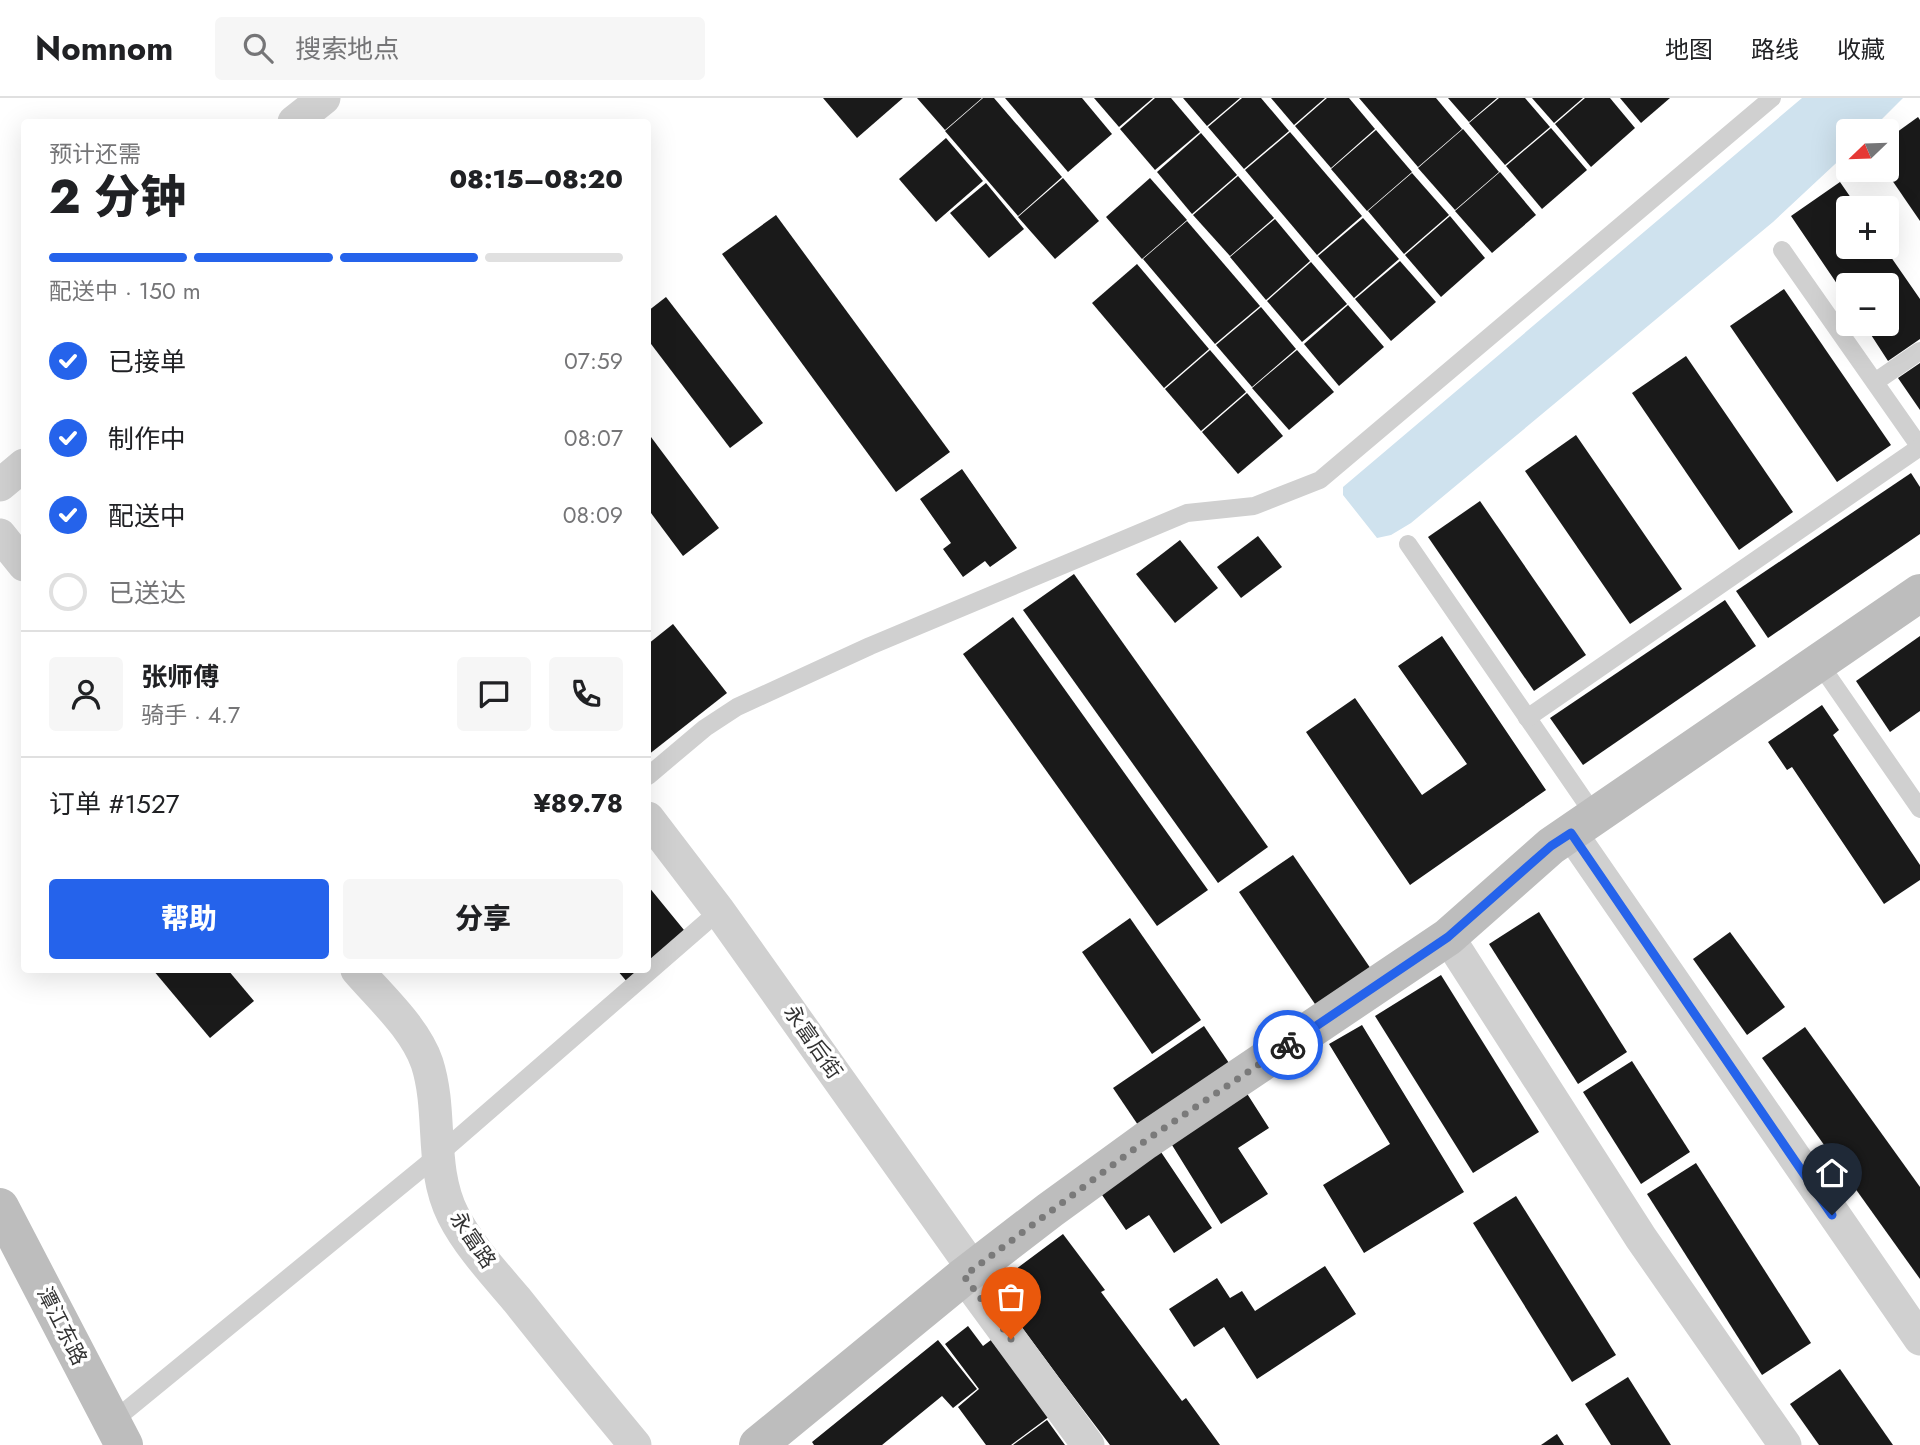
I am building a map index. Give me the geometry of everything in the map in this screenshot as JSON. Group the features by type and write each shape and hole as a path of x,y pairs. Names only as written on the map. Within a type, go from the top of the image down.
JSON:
{"street":[{"path":"298,119 324,98"},
{"path":"0,485 21,468"},
{"path":"0,536 21,561"},
{"path":"758,1445 969,1273 1145,1141 1448,937 1551,846 1920,593"},
{"name":"永富后街","path":"651,822 719,911 1088,1445"},
{"path":"1583,824 1708,1036 1920,1339"},
{"path":"1448,937 1641,1238 1785,1445"},
{"name":"永富路","path":"360,973 415,1039 427,1063 434,1106 437,1156 444,1190 454,1216 493,1271 635,1445"},
{"name":"潭江东路","path":"0,1207 118,1434"}],"lane":[{"path":"651,773 705,728 737,707 857,652 1186,513 1254,506 1320,480 1772,98"},
{"path":"1527,718 1920,447 1782,250"},
{"path":"1874,382 1920,351"},
{"path":"1408,544 1527,718 1583,824"},
{"path":"1819,663 1920,809"},
{"path":"651,970 719,911"},
{"path":"118,1434 648,973"}],"water":[{"path":"1802,98 1903,98 1882,119 1836,119 1836,163 1773,222 1411,523 1391,535 1377,538 1343,495 1343,487"}],"building":[{"path":"823,98 903,98 857,138"},
{"path":"917,98 982,98 945,130"},
{"path":"983,98 994,98 1062,177 1018,216 945,131"},
{"path":"1005,98 1082,98 1112,134 1068,172"},
{"path":"1094,98 1153,98 1119,127"},
{"path":"1155,98 1171,98 1200,132 1155,170 1120,129"},
{"path":"1183,98 1240,98 1207,126"},
{"path":"1242,98 1261,98 1289,131 1244,169 1208,127"},
{"path":"1271,98 1325,98 1294,125"},
{"path":"1327,98 1349,98 1375,129 1331,168 1295,126"},
{"path":"1359,98 1436,98 1462,129 1418,167"},
{"path":"1448,98 1497,98 1469,122"},
{"path":"1499,98 1525,98 1550,127 1505,165 1469,123"},
{"path":"1532,98 1583,98 1554,123"},
{"path":"1585,98 1610,98 1635,128 1591,167 1555,124"},
{"path":"1620,98 1670,98 1641,123"},
{"path":"1918,117 1920,120 1920,221 1893,182 1899,182 1899,131"},
{"path":"1551,128 1587,170 1542,209 1506,166"},
{"path":"1463,129 1499,172 1455,210 1418,168"},
{"path":"1376,130 1412,172 1367,211 1331,169"},
{"path":"1290,132 1362,216 1317,255 1245,170"},
{"path":"1201,133 1237,175 1192,214 1157,172"},
{"path":"946,138 983,181 936,222 899,179"},
{"path":"1500,172 1536,215 1492,253 1455,211"},
{"path":"1412,173 1449,215 1404,254 1368,211"},
{"path":"1238,176 1274,218 1230,256 1193,215"},
{"path":"1063,178 1099,221 1055,259 1018,217"},
{"path":"1150,178 1187,220 1142,259 1106,217"},
{"path":"1840,182 1850,196 1836,196 1836,259 1892,259 1920,299 1920,339 1888,361 1872,336 1899,336 1899,273 1836,273 1836,282 1791,216"},
{"path":"986,183 1024,229 989,258 950,213"},
{"path":"776,215 950,452 896,492 722,254"},
{"path":"1450,216 1485,258 1441,297 1405,255"},
{"path":"1363,218 1399,259 1354,298 1318,256"},
{"path":"1275,219 1310,261 1266,300 1230,257"},
{"path":"1187,221 1260,306 1215,344 1143,259"},
{"path":"1400,261 1436,302 1391,341 1355,299"},
{"path":"1311,262 1347,304 1302,342 1267,301"},
{"path":"1137,264 1209,349 1164,388 1092,303"},
{"path":"1784,289 1891,445 1837,482 1730,326"},
{"path":"666,297 763,423 730,448 651,344 651,309"},
{"path":"1348,305 1384,347 1339,386 1304,344"},
{"path":"1261,307 1296,349 1252,387 1216,345"},
{"path":"1210,350 1246,392 1201,431 1165,389"},
{"path":"1297,350 1334,392 1289,430 1252,388"},
{"path":"1686,356 1793,512 1739,550 1632,393"},
{"path":"1920,363 1920,410 1898,378"},
{"path":"1247,393 1283,436 1238,474 1202,432"},
{"path":"1576,435 1682,589 1630,624 1525,471"},
{"path":"651,437 719,528 683,556 651,513"},
{"path":"962,469 1017,548 990,567 985,561 963,577 943,549 951,543 920,499"},
{"path":"1911,473 1920,487 1920,534 1768,638 1736,591"},
{"path":"1480,501 1586,655 1534,691 1428,537"},
{"path":"1258,536 1282,567 1241,598 1217,567"},
{"path":"1180,540 1218,588 1175,623 1136,574"},
{"path":"1074,574 1268,847 1218,883 1023,610"},
{"path":"1725,600 1756,646 1583,765 1550,718"},
{"path":"1013,617 1208,890 1157,926 963,654"},
{"path":"673,624 727,693 651,753 651,642"},
{"path":"1442,636 1546,790 1410,885 1306,732 1355,698 1422,795 1467,764 1398,666"},
{"path":"1920,636 1920,711 1890,732 1856,681"},
{"path":"1822,705 1839,730 1833,735 1920,865 1920,880 1884,904 1792,767 1787,770 1768,742"},
{"path":"1293,855 1371,969 1317,1007 1239,892"},
{"path":"651,890 693,941 634,990 620,973 651,973"},
{"path":"1539,912 1627,1052 1578,1084 1489,944"},
{"path":"1130,918 1201,1020 1152,1054 1082,952"},
{"path":"1730,932 1785,1007 1747,1035 1693,959"},
{"path":"156,973 231,973 254,1001 210,1038"},
{"path":"1441,975 1539,1132 1473,1173 1375,1016"},
{"path":"1362,1025 1464,1192 1364,1253 1323,1185 1390,1144 1329,1044"},
{"path":"1204,1026 1229,1063 1138,1125 1113,1088"},
{"path":"1805,1027 1920,1187 1920,1279 1762,1058"},
{"path":"1632,1061 1690,1152 1641,1184 1583,1092"},
{"path":"1246,1092 1269,1128 1238,1148 1268,1194 1221,1224 1172,1145"},
{"path":"1161,1152 1212,1228 1174,1253 1149,1215 1126,1230 1100,1192"},
{"path":"1696,1163 1811,1343 1762,1375 1647,1194"},
{"path":"1516,1196 1616,1355 1572,1382 1473,1223"},
{"path":"1063,1234 1105,1290 1101,1292 1182,1401 1186,1398 1220,1445 1110,1445 1060,1379 992,1287"},
{"path":"1325,1266 1356,1314 1257,1379 1224,1327 1194,1347 1169,1309 1217,1278 1230,1298 1242,1291 1255,1311"},
{"path":"968,1326 983,1346 991,1340 1050,1416 1011,1445 986,1445 958,1407 979,1389 945,1344"},
{"path":"938,1340 977,1389 953,1408 942,1396 882,1445 814,1445 812,1442"},
{"path":"1840,1369 1893,1445 1819,1445 1790,1404"},
{"path":"1628,1377 1671,1445 1611,1445 1585,1404"},
{"path":"1047,1420 1065,1445 1013,1445"},
{"path":"1557,1434 1564,1445 1541,1445"}],"way so far":[{"path":"1011,1339 964,1276 1145,1141 1288,1045"}],"route":[{"path":"1288,1045 1448,937 1551,846 1571,833 1832,1215"}]}
